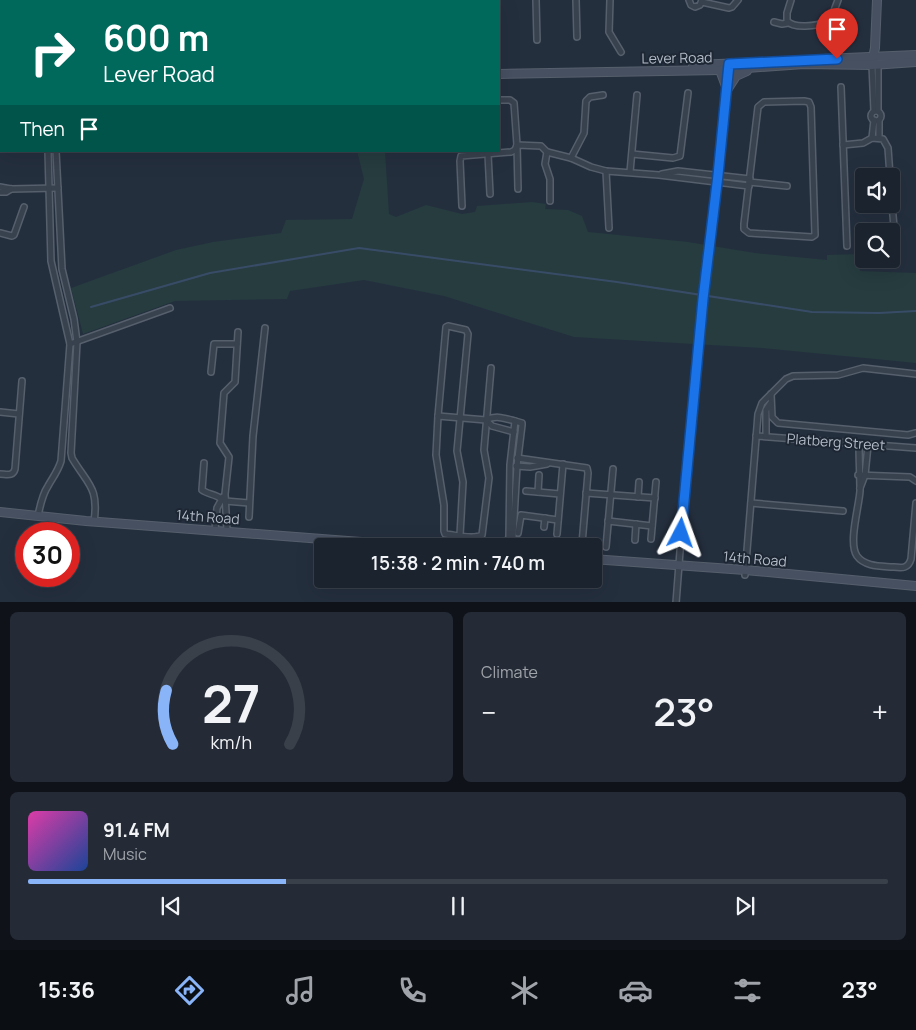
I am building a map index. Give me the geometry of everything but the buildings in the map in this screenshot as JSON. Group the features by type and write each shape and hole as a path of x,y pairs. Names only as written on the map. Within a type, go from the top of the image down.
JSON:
{"main road":[{"path":"875,61 877,0"},
{"name":"Lever Road","path":"500,72 720,70 729,67 753,68 875,61 916,56"},
{"name":"Lever Road","path":"500,72 729,67 875,61 916,62"},
{"path":"727,89 738,75 753,68"},
{"path":"720,70 727,89"},
{"name":"14th Road","path":"0,512 94,522 314,538"},
{"name":"14th Road","path":"602,561 916,588"}],"street":[{"path":"536,0 537,40"},
{"path":"576,0 577,37"},
{"path":"610,0 609,32 621,52"},
{"path":"689,0 691,5 695,7 700,6 702,1 729,8 738,0"},
{"path":"788,23 787,14 791,0"},
{"path":"774,22 799,25 827,22 832,16 838,0"},
{"path":"875,61 876,111 871,116 876,120 879,138"},
{"path":"676,602 703,299 718,182 729,67"},
{"path":"841,87 847,246"},
{"path":"632,154 673,158 680,156 688,93"},
{"path":"572,158 584,133 586,101 590,96 603,95"},
{"path":"630,172 638,95"},
{"path":"500,100 510,100 514,103 518,189"},
{"path":"804,100 809,102 811,107 815,235 812,237 747,232 744,224 749,182 759,106 767,102 804,100"},
{"path":"872,138 876,120 881,115 876,111"},
{"path":"843,145 863,143 872,138 884,140 887,144 889,168"},
{"path":"517,145 539,146 547,152 572,158 591,167 606,171 718,182 749,182 787,186"},
{"path":"462,206 461,156 513,151 517,145"},
{"path":"38,516 41,501 58,471 61,461 70,344 51,261 48,152"},
{"path":"56,152 62,268 77,342 71,453 77,467 93,491 96,505 94,522"},
{"path":"547,152 545,164 550,179 550,201"},
{"path":"488,154 490,194"},
{"path":"606,171 609,228"},
{"path":"659,175 678,171 718,175 749,182"},
{"path":"0,187 11,189 58,188"},
{"path":"0,192 6,192 11,189"},
{"path":"0,233 13,236 24,207"},
{"path":"70,344 170,308"},
{"path":"460,535 463,482 457,450 467,332 466,330 448,326 445,328 436,455 444,505 444,533 460,535 479,537 482,535 489,478 484,450 491,368"},
{"path":"249,517 254,450 253,436 265,328"},
{"path":"226,531 224,498 229,457 220,445 224,393 235,382 238,332"},
{"path":"211,372 214,344 237,344"},
{"path":"745,572 760,405 786,379 793,376 838,375 863,368 916,374"},
{"path":"0,474 10,475 15,472 22,381"},
{"path":"771,394 772,418 778,423 908,435 916,433"},
{"path":"766,436 766,410 771,404"},
{"path":"0,412 19,414"},
{"path":"438,416 486,420 498,417 522,424 517,466 518,503 513,538"},
{"path":"486,420 492,426 514,432"},
{"path":"508,538 510,465 515,421"},
{"name":"Platberg Street","path":"756,436 916,448"},
{"path":"859,444 858,475 860,490"},
{"path":"868,445 865,475 860,490 854,548 858,558 871,565 902,568 910,563 916,503"},
{"path":"511,458 550,464"},
{"path":"204,463 202,490 204,492 224,498 249,502"},
{"path":"510,465 530,467 563,464 587,468 582,538"},
{"path":"557,534 563,464"},
{"path":"606,547 613,468"},
{"path":"538,492 539,475"},
{"path":"858,475 910,477 916,481"},
{"path":"638,497 639,482"},
{"path":"650,539 656,482"},
{"path":"526,491 560,494"},
{"path":"586,492 655,498"},
{"path":"215,530 217,508 224,498"},
{"path":"508,502 518,503"},
{"path":"751,503 843,511"},
{"path":"518,533 521,515 558,520"},
{"path":"544,527 545,518"},
{"path":"608,521 652,526"},
{"path":"635,540 636,524"}],"green space":[{"path":"357,152 385,152 389,214 396,217 426,205 462,214 475,212 477,206 532,202 546,204 545,209 568,210 582,216 588,232 688,242 755,253 827,260 827,255 855,254 855,268 860,268 860,271 916,273 916,363 762,348 574,337 444,296 364,280 290,291 287,299 175,301 83,334 71,288 176,250 213,242 281,233 286,220 352,219 364,179"}],"waterway":[{"path":"91,307 210,273 359,248 617,282 812,312 879,313 916,311"}],"route":[{"path":"681,533 703,299 729,64 837,59"}]}
